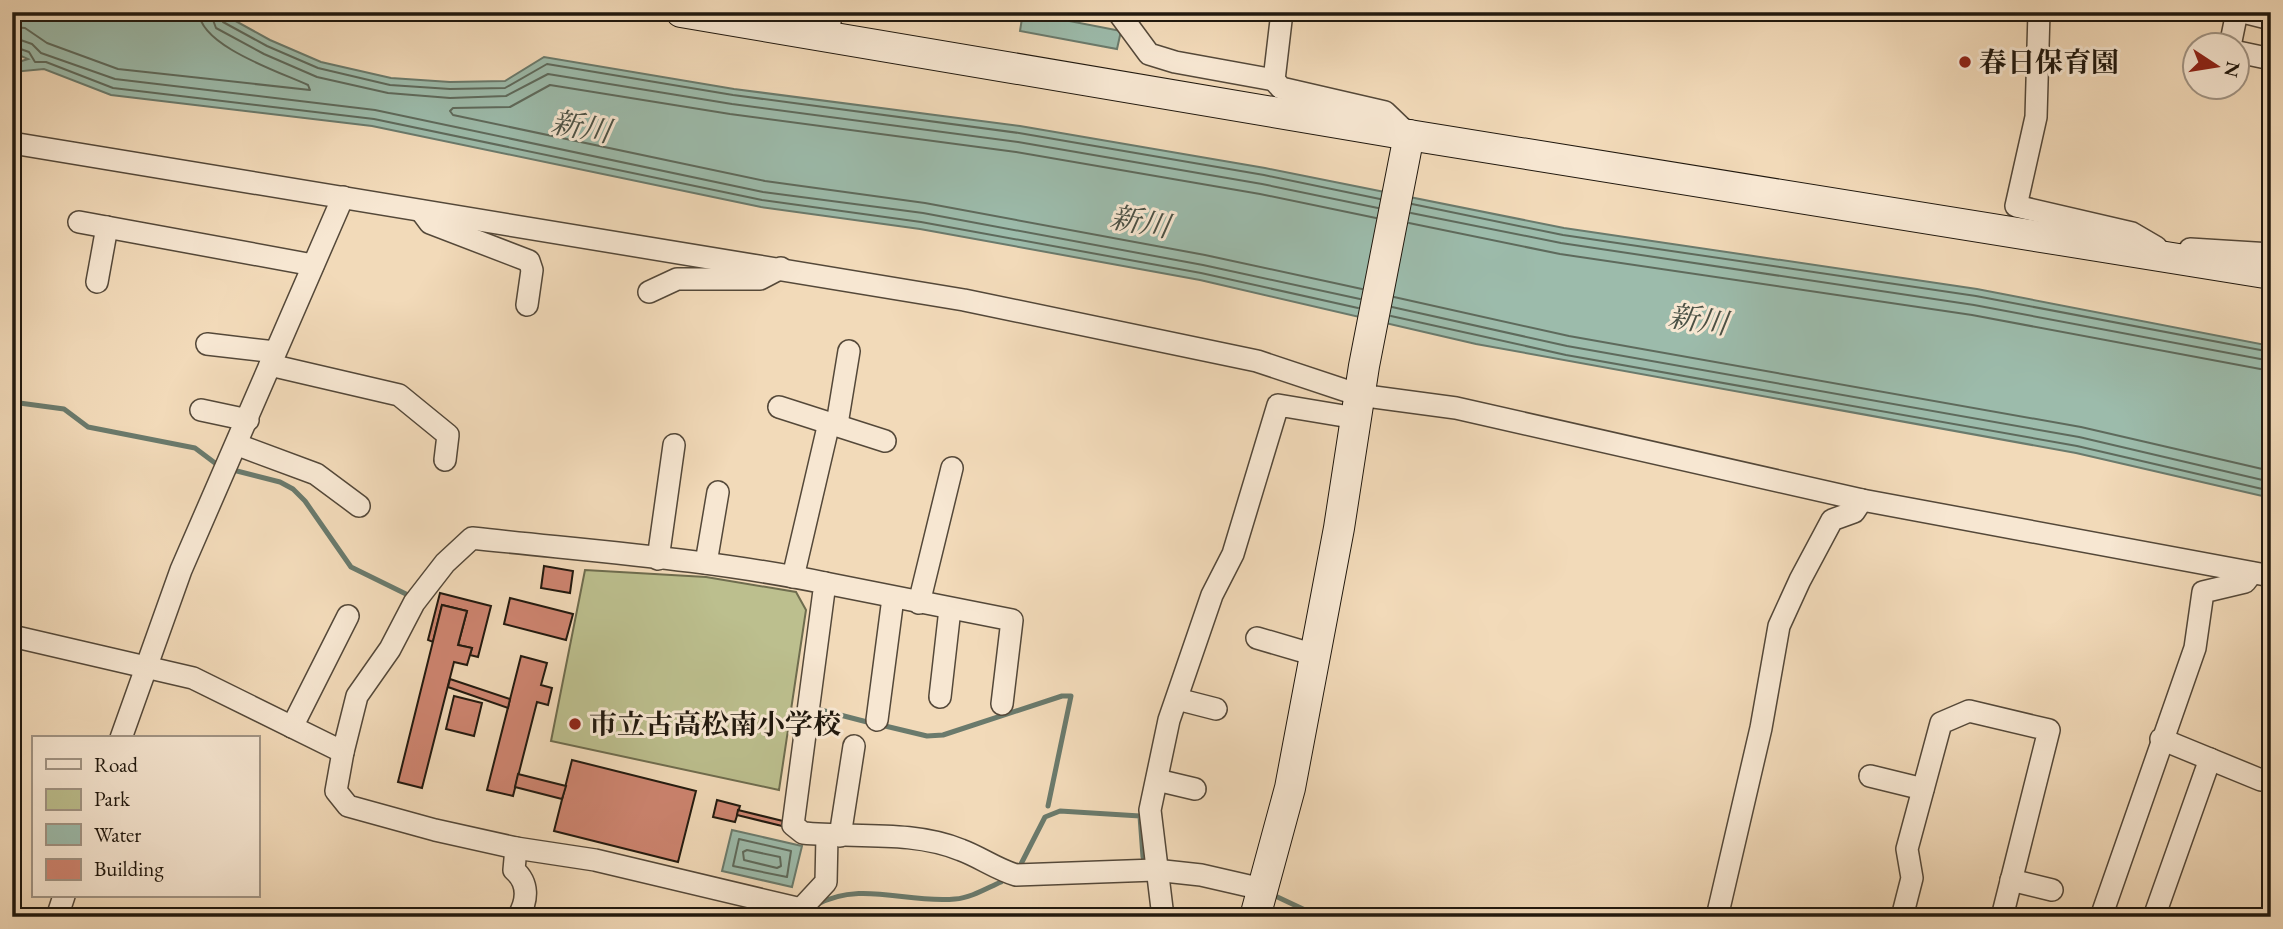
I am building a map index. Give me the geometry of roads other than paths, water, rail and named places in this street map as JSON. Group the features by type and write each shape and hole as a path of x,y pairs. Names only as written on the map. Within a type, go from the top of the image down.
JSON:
{"street":[{"path":"681,12 1408,137 2155,250 2271,274"},
{"path":"774,12 845,26 848,39"},
{"path":"1118,12 1149,54 1175,62 1274,80 1281,88 1292,93 1385,112 1408,137"},
{"path":"1274,80 1282,12"},
{"path":"2039,12 2036,117 2016,206 2132,233 2155,250 2271,254"},
{"path":"2233,32 2237,12"},
{"path":"2243,12 2271,19"},
{"path":"2252,55 2271,59"},
{"path":"825,583 793,825 803,833 927,841 961,849 995,869 1016,875 1155,870 1202,876 1258,903 1290,788 1408,137"},
{"path":"14,145 781,268 964,300 1257,361 1360,393 1456,408 1862,500 2261,575"},
{"path":"122,736 181,570 343,197"},
{"path":"419,210 430,223 529,261 532,270 527,305"},
{"path":"79,222 313,265"},
{"path":"97,282 107,227"},
{"path":"649,292 677,279 760,279 781,268"},
{"path":"207,344 272,358 399,395 448,435 445,460"},
{"path":"793,576 828,427 838,418 849,351"},
{"path":"1163,917 1155,870 1150,810 1177,699 1212,595 1233,554 1278,405 1360,393"},
{"path":"779,407 834,422 885,442"},
{"path":"201,410 248,420"},
{"path":"237,445 316,474 359,506"},
{"path":"658,559 674,445"},
{"path":"919,603 952,468"},
{"path":"706,563 718,492"},
{"path":"1717,917 1761,728 1779,626 1832,520 1854,512 1862,500"},
{"path":"854,746 826,882 798,913 595,860 516,848 348,806 336,791 342,752 357,696 390,649 414,603 445,563 472,538 706,563 793,576 1012,621 1002,704"},
{"path":"2101,917 2195,648 2203,592 2245,582 2261,575"},
{"path":"877,720 893,598"},
{"path":"940,696 950,609"},
{"path":"292,727 348,616"},
{"path":"12,636 148,665 193,678 342,752"},
{"path":"1257,638 1315,655"},
{"path":"1177,699 1216,709"},
{"path":"1902,917 1912,878 1907,849 1941,723 1969,710 2049,730 2002,917"},
{"path":"2161,739 2261,780"},
{"path":"2154,917 2210,759"},
{"path":"1870,776 1923,789"},
{"path":"1157,780 1195,789"},
{"path":"516,848 514,870 524,879 526,891 518,917"},
{"path":"2011,880 2052,890"},
{"path":"57,917 63,898"}],"water":[{"name":"新川","path":"12,12 223,14 270,40 321,62 391,78 450,82 505,81 544,57 734,89 1020,126 1265,168 1564,228 1977,289 2271,346 2271,498 2076,453 1476,344 1200,280 920,229 761,207 372,126 111,95 44,69 13,72 12,64 28,59 12,52"},
{"path":"1023,12 1121,31 1117,49 1020,31"},
{"path":"732,830 802,846 792,887 722,871"}],"waterway":[{"path":"12,402 64,409 88,427 195,448 215,463"},
{"path":"233,470 280,482 293,489 305,501 351,567 408,595"},
{"path":"881,725 927,736 943,735 1062,696 1071,696 1048,806"},
{"path":"817,709 871,723"},
{"path":"1021,864 1045,817 1060,811 1140,816 1143,857"},
{"path":"816,905 833,898 867,893 937,900 955,899 973,895 1001,882"},
{"path":"1271,894 1320,917"},
{"path":"1352,917 1383,911 1409,917"}],"place":[{"name":"春日保育園","path":"1965,62"},
{"name":"市立古高松南小学校","path":"575,724"}]}
